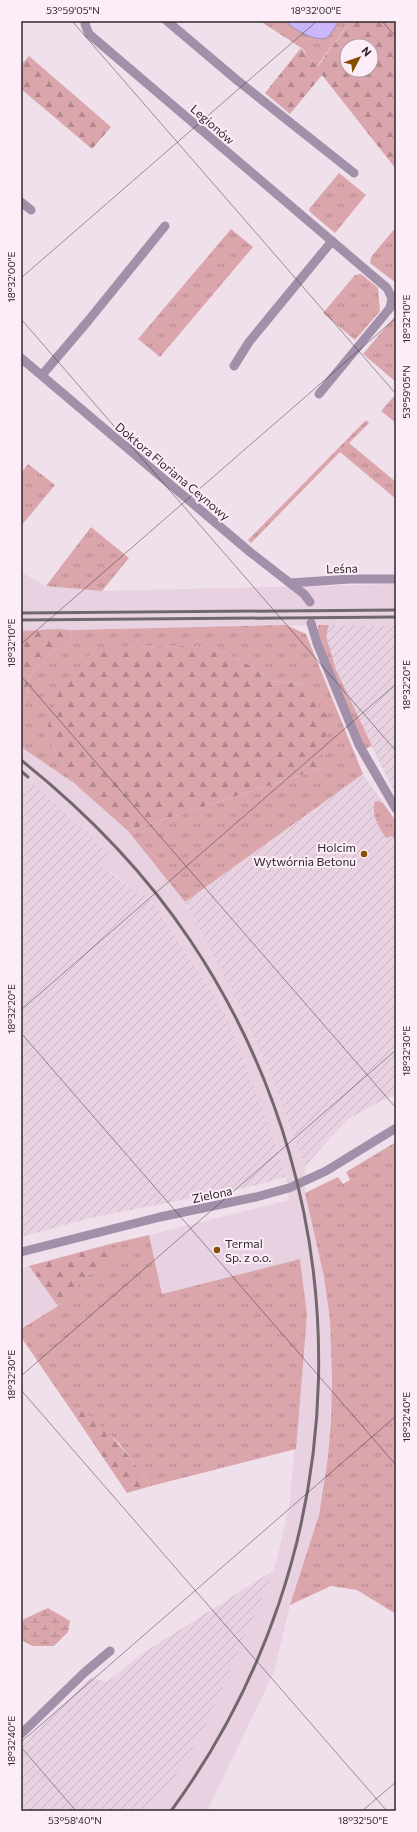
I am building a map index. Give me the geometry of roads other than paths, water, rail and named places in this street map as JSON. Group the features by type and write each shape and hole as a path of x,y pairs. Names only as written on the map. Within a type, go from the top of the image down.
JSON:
{"street":[{"name":"Legionów","path":"86,21 85,24 89,34 387,288 392,298 390,308 319,394"},
{"path":"167,21 238,81 354,173"},
{"path":"21,202 31,210"},
{"path":"42,375 165,226"},
{"path":"234,366 249,342 332,241"},
{"name":"Doktora Floriana Ceynowy","path":"21,358 250,552 304,594 310,602"},
{"name":"Leśna","path":"290,583 350,579 396,579"},
{"path":"311,624 317,643 359,745 396,809"},
{"name":"Zielona","path":"21,1252 160,1217 256,1197 289,1188 326,1171 396,1128"},
{"path":"21,1734 85,1672 110,1651"}],"railway":[{"path":"21,613 396,610"},
{"path":"21,620 396,617"},
{"path":"21,760 68,800 113,844 153,890 190,940 248,1044 289,1152 312,1265 318,1379 307,1492 279,1604 233,1710 171,1811"},
{"path":"21,771 28,777"}],"place":[{"name":"Holcim Wytwórnia Betonu","path":"364,854"},
{"name":"Termal Sp. z o.o.","path":"217,1250"}]}
